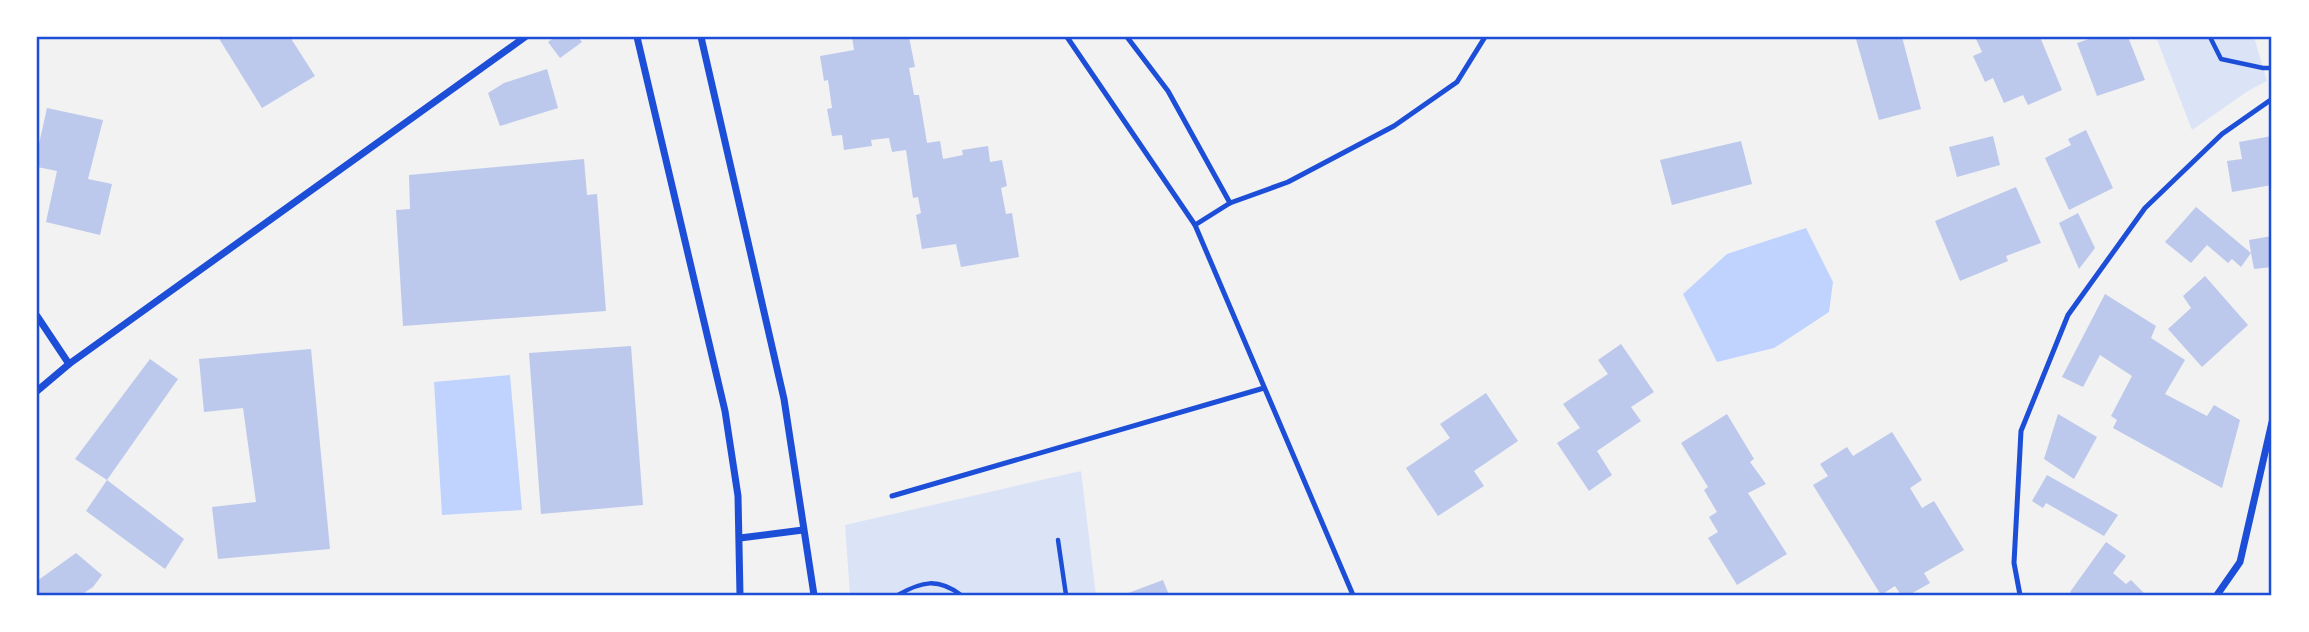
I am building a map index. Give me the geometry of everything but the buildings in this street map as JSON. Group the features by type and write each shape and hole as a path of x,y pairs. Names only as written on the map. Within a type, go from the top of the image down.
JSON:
{"street":[{"path":"37,391 69,364 525,37"},
{"path":"638,37 725,411 738,496 740,595"},
{"path":"701,37 784,399 814,595"},
{"path":"37,316 69,364"},
{"path":"2217,595 2240,562 2272,422"},
{"path":"740,538 803,530"}],"lane":[{"path":"1067,37 1195,225 1353,595"},
{"path":"1127,37 1168,91 1230,204"},
{"path":"1195,225 1230,204 1288,182 1394,126 1457,82 1485,37"},
{"path":"2020,595 2014,563 2021,431 2068,315 2145,208 2222,134 2272,99"},
{"path":"892,496 1264,388"}],"path":[{"path":"2210,37 2221,59 2272,68"},
{"path":"1058,540 1066,595"},
{"path":"898,595 913,586 940,582 961,595"}],"shaded area":[{"path":"2156,37 2254,37 2267,81 2192,130"},
{"path":"1081,471 1096,595 850,595 845,525"}],"water":[{"path":"1806,228 1833,282 1829,312 1774,348 1717,362 1683,294 1727,254"},
{"path":"510,375 522,510 442,515 434,382"}]}
